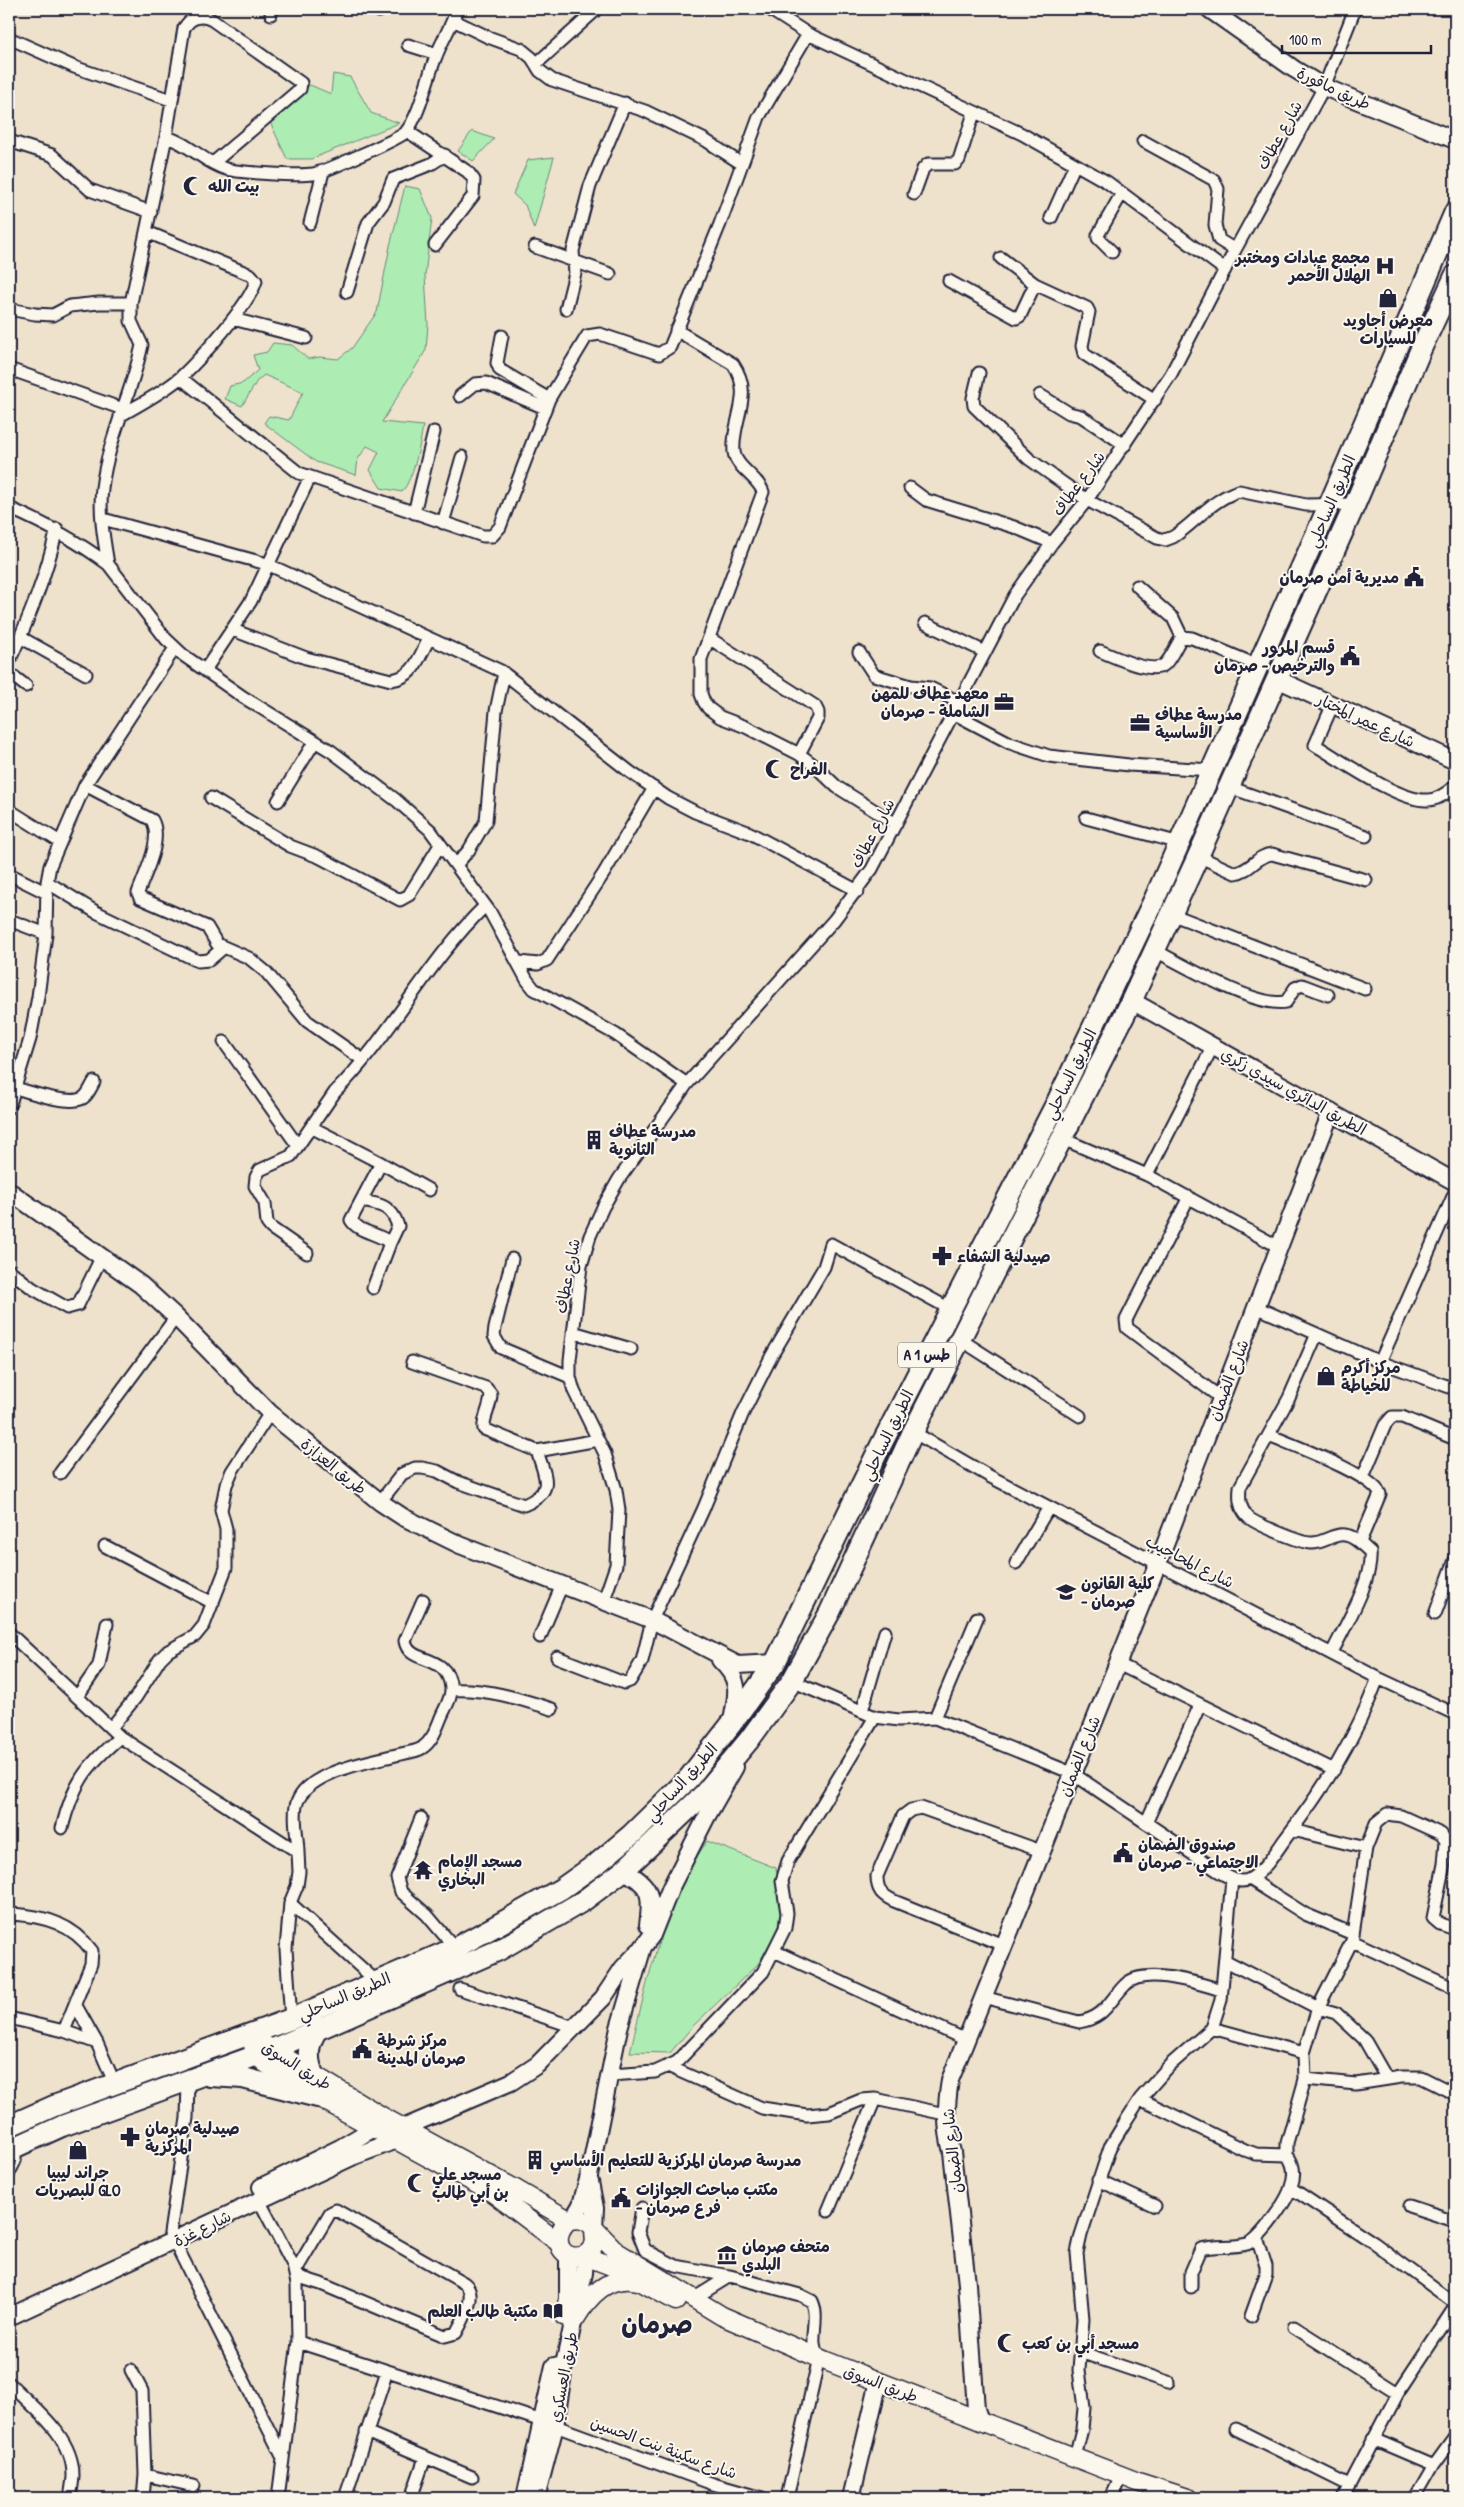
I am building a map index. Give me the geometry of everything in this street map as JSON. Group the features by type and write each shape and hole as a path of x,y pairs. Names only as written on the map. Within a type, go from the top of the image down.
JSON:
{"highway":[{"name":"الطريق الساحلي","path":"9,2126 54,2106 291,2019 455,1948 561,1889 599,1862 660,1809 689,1778 732,1723 775,1663 950,1309 1061,1093 1180,843 1259,666 1455,212"},
{"name":"الطريق الساحلي","path":"12,2148 62,2126 195,2079 263,2052 479,1960 582,1901 623,1871 704,1794 749,1740 792,1681 830,1612 913,1432 1019,1227 1132,1001 1355,504 1421,349 1453,286"},
{"path":"998,1218 1019,1227"},
{"path":"314,2077 308,2056 309,2046 320,2027"},
{"path":"195,2079 243,2078 318,2096"},
{"path":"54,2106 62,2126"}],"main road":[{"name":"طريق السوق","path":"250,2035 263,2052 314,2077 378,2123"},
{"name":"طريق السوق","path":"263,2052 265,2063 318,2096 517,2190 570,2220"},
{"name":"طريق السوق","path":"400,2134 493,2193 571,2251 614,2267 741,2336 877,2386 1114,2491 1159,2498"},
{"path":"570,2220 582,2220 594,2230 595,2244 571,2251 560,2230 570,2220"},
{"name":"طريق السوق","path":"594,2230 617,2252 693,2299 722,2316 818,2363"},
{"path":"575,2319 591,2295 611,2282 631,2280 639,2282"},
{"name":"طريق السوق","path":"877,2386 951,2409 1188,2498"}],"street":[{"path":"769,9 782,12 808,34 1022,134 1075,164 1122,193 1225,270"},
{"name":"طريق ماقورة","path":"1209,9 1294,69 1324,87 1451,136"},
{"name":"شارع عطاف","path":"604,1600 616,1565 619,1510 614,1484 598,1440 570,1377 573,1332 582,1266 590,1236 603,1207 620,1179 687,1084 783,978 858,891 896,824 1015,595 1052,543 1087,500 1155,400 1324,87 1355,9"},
{"path":"536,64 595,11"},
{"path":"166,137 179,142 213,163 231,170 306,174 324,172 351,157 395,141 407,131 455,14 488,37 522,49 540,71 552,80 625,103 685,130 742,164"},
{"path":"108,564 103,539 102,500 104,475 142,345 131,321 131,303 166,137 170,100 184,28 196,18 212,20 300,81 300,89 213,163"},
{"path":"181,378 265,446 310,478 483,536 492,536 498,530 547,404 584,340 591,334 600,334 659,354 670,347 765,104 808,34"},
{"path":"9,38 74,67 170,100"},
{"path":"408,45 437,54"},
{"path":"566,309 575,273 573,251 590,186 625,103"},
{"path":"914,194 923,169 928,164 955,164 959,160 974,112"},
{"path":"407,131 472,176 475,191 435,245"},
{"path":"9,141 52,156 90,190 151,212"},
{"path":"1143,141 1214,180 1218,189 1215,224 1219,240 1235,250"},
{"path":"347,292 368,223 384,202 394,179 431,164 445,156"},
{"path":"1051,218 1075,164"},
{"path":"310,223 324,172"},
{"path":"1112,252 1098,238 1098,235 1122,193"},
{"path":"122,412 181,378 233,319 254,287 255,278 147,232"},
{"path":"535,246 610,274"},
{"path":"1001,258 1035,284 1087,308 1089,312 1082,346 1084,354 1155,400"},
{"path":"949,281 1016,318 1020,316 1035,284"},
{"path":"9,309 35,314 54,315 70,306 99,303 131,303"},
{"path":"233,319 306,338"},
{"path":"676,330 733,364 737,371 743,393 734,453 739,462 760,484 763,492 709,638 700,670 701,694 708,708 720,717 746,727 799,754 837,787 896,824"},
{"path":"502,336 497,363 500,370 547,404"},
{"path":"9,369 122,412"},
{"path":"979,373 973,398 974,406 1029,459 1087,500 1157,538 1165,540 1181,532 1217,501 1239,492 1306,505 1330,503 1355,504"},
{"path":"460,396 475,384 486,383 547,404"},
{"path":"1040,395 1069,413 1081,416 1126,445"},
{"path":"414,513 434,432"},
{"path":"443,522 462,457"},
{"path":"205,670 251,601 267,564 310,478"},
{"path":"910,488 926,500 1014,527 1052,543"},
{"path":"9,508 56,529 108,564 175,648 205,670 315,741 396,800 430,830 456,865 485,906 534,989 615,1034 687,1084"},
{"path":"103,520 267,564 504,673 630,772 682,806 750,833 858,891"},
{"path":"9,662 44,581 56,529"},
{"path":"1137,586 1173,618 1182,637"},
{"path":"925,623 985,652"},
{"path":"233,630 306,658 391,680 402,678 411,672 429,639"},
{"path":"1182,637 1192,638 1259,666"},
{"path":"1100,651 1137,665 1157,668 1164,665 1182,637"},
{"path":"20,638 86,674"},
{"path":"709,638 815,706 818,718 799,754"},
{"path":"9,1107 32,1031 46,934 47,888 50,866 85,785 175,648"},
{"path":"859,652 874,675 911,686 930,688 959,702"},
{"path":"9,673 26,686"},
{"path":"456,865 469,850 486,821 496,711 504,673"},
{"name":"شارع عمر المختار","path":"1277,679 1455,761"},
{"path":"1333,704 1314,745 1398,794 1419,800 1431,800 1455,786"},
{"path":"953,713 1010,743 1049,756 1129,765 1212,770"},
{"path":"278,801 315,741"},
{"path":"85,785 152,820 155,825 155,840 138,893 140,898 202,924 209,930 214,941 223,948 240,953 272,977 307,1021 363,1060"},
{"path":"1229,787 1366,836"},
{"path":"519,962 538,964 548,960 604,873 654,788"},
{"path":"211,798 290,846 319,857 400,900 409,895 440,845"},
{"path":"9,810 60,842"},
{"path":"1086,818 1180,843"},
{"path":"1198,856 1236,873 1246,869 1260,856 1272,854 1366,880"},
{"path":"9,874 47,888 198,961 209,960 223,948"},
{"path":"307,1254 271,1228 267,1223 267,1208 255,1186 256,1177 260,1170 285,1161 298,1146 335,1092 345,1084 425,974 457,935 485,906"},
{"path":"1171,914 1365,988"},
{"path":"9,920 46,934"},
{"path":"1154,950 1223,985 1271,1002 1286,1002 1295,988 1302,985 1328,995"},
{"name":"الطريق الدائري سيدي زكري","path":"1132,1001 1455,1182"},
{"path":"224,1042 298,1146"},
{"path":"1147,1175 1213,1046"},
{"path":"15,1088 64,1100 76,1100 86,1096 94,1082"},
{"name":"شارع الضمان","path":"980,2421 976,2409 966,2275 952,2152 947,2135 945,2114 950,2080 1116,1663 1158,1563 1330,1112"},
{"path":"311,1127 429,1190"},
{"path":"1063,1138 1147,1175 1279,1247"},
{"path":"381,1163 351,1220 354,1225 377,1234 390,1243"},
{"name":"طريق العزازة","path":"9,1191 141,1285 176,1317 270,1413 380,1502 403,1517 460,1545 652,1620 714,1655 744,1666 775,1663"},
{"path":"1380,1362 1455,1192"},
{"path":"1189,1197 1126,1320 1128,1328 1134,1334 1221,1398"},
{"path":"361,1201 382,1204 389,1209 398,1226 373,1288"},
{"path":"557,1657 627,1683 642,1661 652,1620 703,1510 743,1412 772,1354 824,1267 831,1244 950,1309"},
{"path":"9,1270 32,1288 67,1308 78,1305 102,1256"},
{"path":"512,1259 494,1328 496,1343 501,1348 570,1377"},
{"path":"1256,1307 1380,1362 1455,1389"},
{"path":"60,1473 176,1317"},
{"path":"573,1332 632,1350"},
{"path":"1317,1334 1289,1398 1240,1487 1239,1502 1248,1518 1301,1542 1314,1544 1338,1535 1347,1534 1360,1542 1370,1552 1369,1567 1359,1597 1332,1653"},
{"path":"961,1340 1080,1416"},
{"path":"412,1362 486,1388 491,1394 491,1402 484,1420 484,1429 537,1451 598,1440"},
{"path":"62,1828 69,1800 82,1776 116,1732 160,1659 168,1651 195,1636 204,1625 226,1568 226,1529 221,1510 226,1485 232,1471 270,1413"},
{"path":"1363,1477 1385,1425 1392,1417 1402,1417 1455,1440"},
{"name":"شارع المحاجيب","path":"913,1432 1049,1507 1378,1678 1455,1714"},
{"path":"1269,1434 1363,1477 1378,1488 1380,1494 1360,1542"},
{"path":"380,1502 402,1474 415,1468 437,1471 458,1482 524,1505 536,1500 544,1492 547,1484 537,1451"},
{"path":"1016,1564 1049,1507"},
{"path":"105,1546 213,1603"},
{"path":"1436,1614 1455,1560"},
{"path":"540,1637 562,1585"},
{"path":"291,2019 286,1950 290,1903 297,1886 296,1807 303,1792 313,1782 349,1766 421,1749 434,1735 450,1701 452,1690 448,1674 442,1666 410,1652 406,1647 405,1641 423,1600"},
{"path":"935,1718 977,1618"},
{"path":"78,1696 99,1665 108,1624"},
{"path":"862,1711 885,1632"},
{"path":"9,1633 116,1732 298,1852"},
{"name":"طريق العزازة","path":"714,1655 730,1669 736,1680 738,1690 732,1723"},
{"path":"1116,1663 1334,1770"},
{"path":"792,1681 875,1717 899,1720 935,1718 1072,1773 1232,1879 1242,1881 1250,1879 1270,1858 1334,1770 1356,1733 1378,1678"},
{"path":"452,1690 471,1689 517,1698 552,1708"},
{"path":"1146,1823 1200,1705"},
{"path":"610,2075 655,2072 670,2067 684,2056 763,1972 785,1928 787,1913 782,1881 788,1861 875,1717"},
{"path":"644,1945 652,1934 671,1887 707,1816 749,1740"},
{"path":"1003,1945 894,1902 882,1895 877,1887 877,1876 903,1816 911,1810 921,1808 1041,1851"},
{"path":"1191,2287 1191,2272 1201,2249 1248,2244 1257,2238 1291,2188 1294,2171 1293,2162 1287,2155 1287,2143 1305,2079 1304,2053 1318,2008 1352,1937 1366,1848 1376,1823 1387,1814 1401,1816 1441,1834 1446,1841 1444,1864 1432,1918 1440,1924 1455,1929"},
{"path":"421,1818 397,1878 398,1885 401,1892 427,1915 455,1948"},
{"path":"1292,1830 1366,1848"},
{"path":"570,2220 581,2205 589,2176 619,2028 644,1945 651,1898 648,1890 641,1883 623,1871"},
{"path":"1075,2457 1082,2428 1084,2408 1079,2370 1083,2319 1077,2253 1098,2180 1110,2148 1140,2099 1170,2065 1212,2028 1221,2000 1232,1879"},
{"path":"1250,1879 1305,1914 1455,1989"},
{"path":"290,1903 377,1982"},
{"path":"9,1919 12,1914 23,1915 70,1928 90,1947 93,1955 64,2031"},
{"name":"شارع غزة","path":"9,2306 259,2200 511,2082 537,2065 603,1998 623,1968 644,1945"},
{"path":"774,1951 966,2040"},
{"path":"1226,1961 1318,2008 1336,2013 1364,2038 1386,2079"},
{"path":"983,1997 1079,2022 1094,2019 1132,1980 1163,1976 1183,1979 1221,1990"},
{"path":"460,1989 574,2027"},
{"path":"75,2004 97,2043 115,2084"},
{"path":"9,2018 64,2031 97,2043"},
{"path":"1212,2028 1304,2053"},
{"path":"670,2067 762,2108 801,2114 829,2113 861,2100 874,2099 945,2114"},
{"path":"1305,2079 1356,2084 1386,2079 1420,2077 1455,2094"},
{"path":"195,2079 187,2118 173,2237 283,2458"},
{"path":"828,2211 874,2099"},
{"path":"1140,2099 1245,2150 1256,2154 1287,2155"},
{"name":"شارع غزة","path":"9,2317 173,2237 340,2148 378,2123"},
{"path":"9,2172 14,2161 12,2148"},
{"path":"589,2176 595,2208 594,2230"},
{"path":"1098,2180 1154,2206"},
{"path":"1291,2188 1374,2243 1455,2303"},
{"path":"259,2200 296,2274 298,2342 278,2498"},
{"path":"1409,2206 1455,2221"},
{"path":"642,2208 638,2232 645,2250 676,2266 729,2276 800,2295 812,2301 816,2314 813,2350 818,2363 787,2498"},
{"path":"336,2210 464,2283 470,2288 471,2297 456,2332 445,2336 296,2274 330,2213 336,2210"},
{"path":"1251,2316 1266,2274 1266,2266 1257,2238"},
{"name":"طريق العسكري","path":"525,2498 565,2360 584,2274 571,2251"},
{"name":"طريق العسكري","path":"536,2498 568,2299 571,2251"},
{"path":"693,2299 729,2276"},
{"path":"1343,2498 1398,2394 1455,2308"},
{"path":"1294,2327 1398,2394"},
{"name":"شارع سكينة بنت الحسين","path":"298,2342 548,2423 713,2484 762,2498"},
{"path":"1080,2352 1168,2382"},
{"path":"130,2370 142,2391 145,2474 143,2498"},
{"path":"345,2498 387,2371"},
{"path":"9,2383 52,2426 62,2440 71,2461 73,2474 70,2498"},
{"path":"851,2498 877,2386"},
{"path":"951,2409 966,2401 975,2392"},
{"path":"1236,2429 1349,2485"},
{"path":"366,2432 472,2477"},
{"path":"1415,2498 1434,2465 1455,2436"},
{"path":"1373,2439 1434,2465"},
{"path":"410,2498 425,2458"},
{"path":"145,2474 194,2486"}],"green space":[{"path":"333,74 350,77 371,113 399,123 311,159 287,159 270,122 310,85 331,94"},
{"path":"472,131 494,139 473,161 458,151"},
{"path":"554,157 534,229 525,205 513,194 528,160"},
{"path":"405,186 420,189 432,218 425,275 428,325 426,350 382,422 423,426 413,470 402,492 381,488 370,470 379,452 367,446 358,459 356,475 316,462 264,423 269,416 289,420 303,392 264,375 257,381 242,406 225,399 230,386 243,383 258,370 253,355 267,352 273,343 292,345 308,359 320,357 338,359 352,348 377,312 390,246"},
{"path":"707,1841 776,1868 783,1915 773,1938 758,1964 693,2026 670,2053 630,2052 651,1970 668,1916 692,1865"}],"place":[{"name":"بيت الله","path":"193,186"},
{"name":"مجمع عيادات ومختبر الهلال الأحمر","path":"1385,266"},
{"name":"معرض أجاويد للسيارات","path":"1388,298"},
{"name":"مديرية أمن صرمان","path":"1414,577"},
{"name":"قسم المرور والترخيص - صرمان","path":"1350,656"},
{"name":"معهد عطاف للمهن الشاملة - صرمان","path":"1004,702"},
{"name":"مدرسة عطاف الأساسية","path":"1140,723"},
{"name":"الفراح","path":"775,769"},
{"name":"مدرسة عطاف الثانوية","path":"594,1140"},
{"name":"صيدلية الشفاء","path":"942,1256"},
{"name":"مركز أكرم للخياطة","path":"1326,1376"},
{"name":"كلية القانون - صرمان","path":"1066,1592"},
{"name":"صندوق الضمان الاجتماعي - صرمان","path":"1123,1853"},
{"name":"مسجد الإمام البخاري","path":"423,1870"},
{"name":"مركز شرطة صرمان المدينة","path":"362,2049"},
{"name":"صيدلية صرمان المركزية","path":"130,2137"},
{"name":"جراند ليبيا للبصريات GLO","path":"78,2150"},
{"name":"مدرسة صرمان المركزية للتعليم الأساسي","path":"535,2160"},
{"name":"مسجد علي بن أبي طالب","path":"417,2183"},
{"name":"مكتب مباحث الجوازات - فرع صرمان","path":"621,2198"},
{"name":"متحف صرمان البلدي","path":"727,2255"},
{"name":"مكتبة طالب العلم","path":"553,2311"},
{"name":"مسجد أبي بن كعب","path":"1007,2343"}],"district":[{"name":"صرمان","path":"657,2324"}]}
